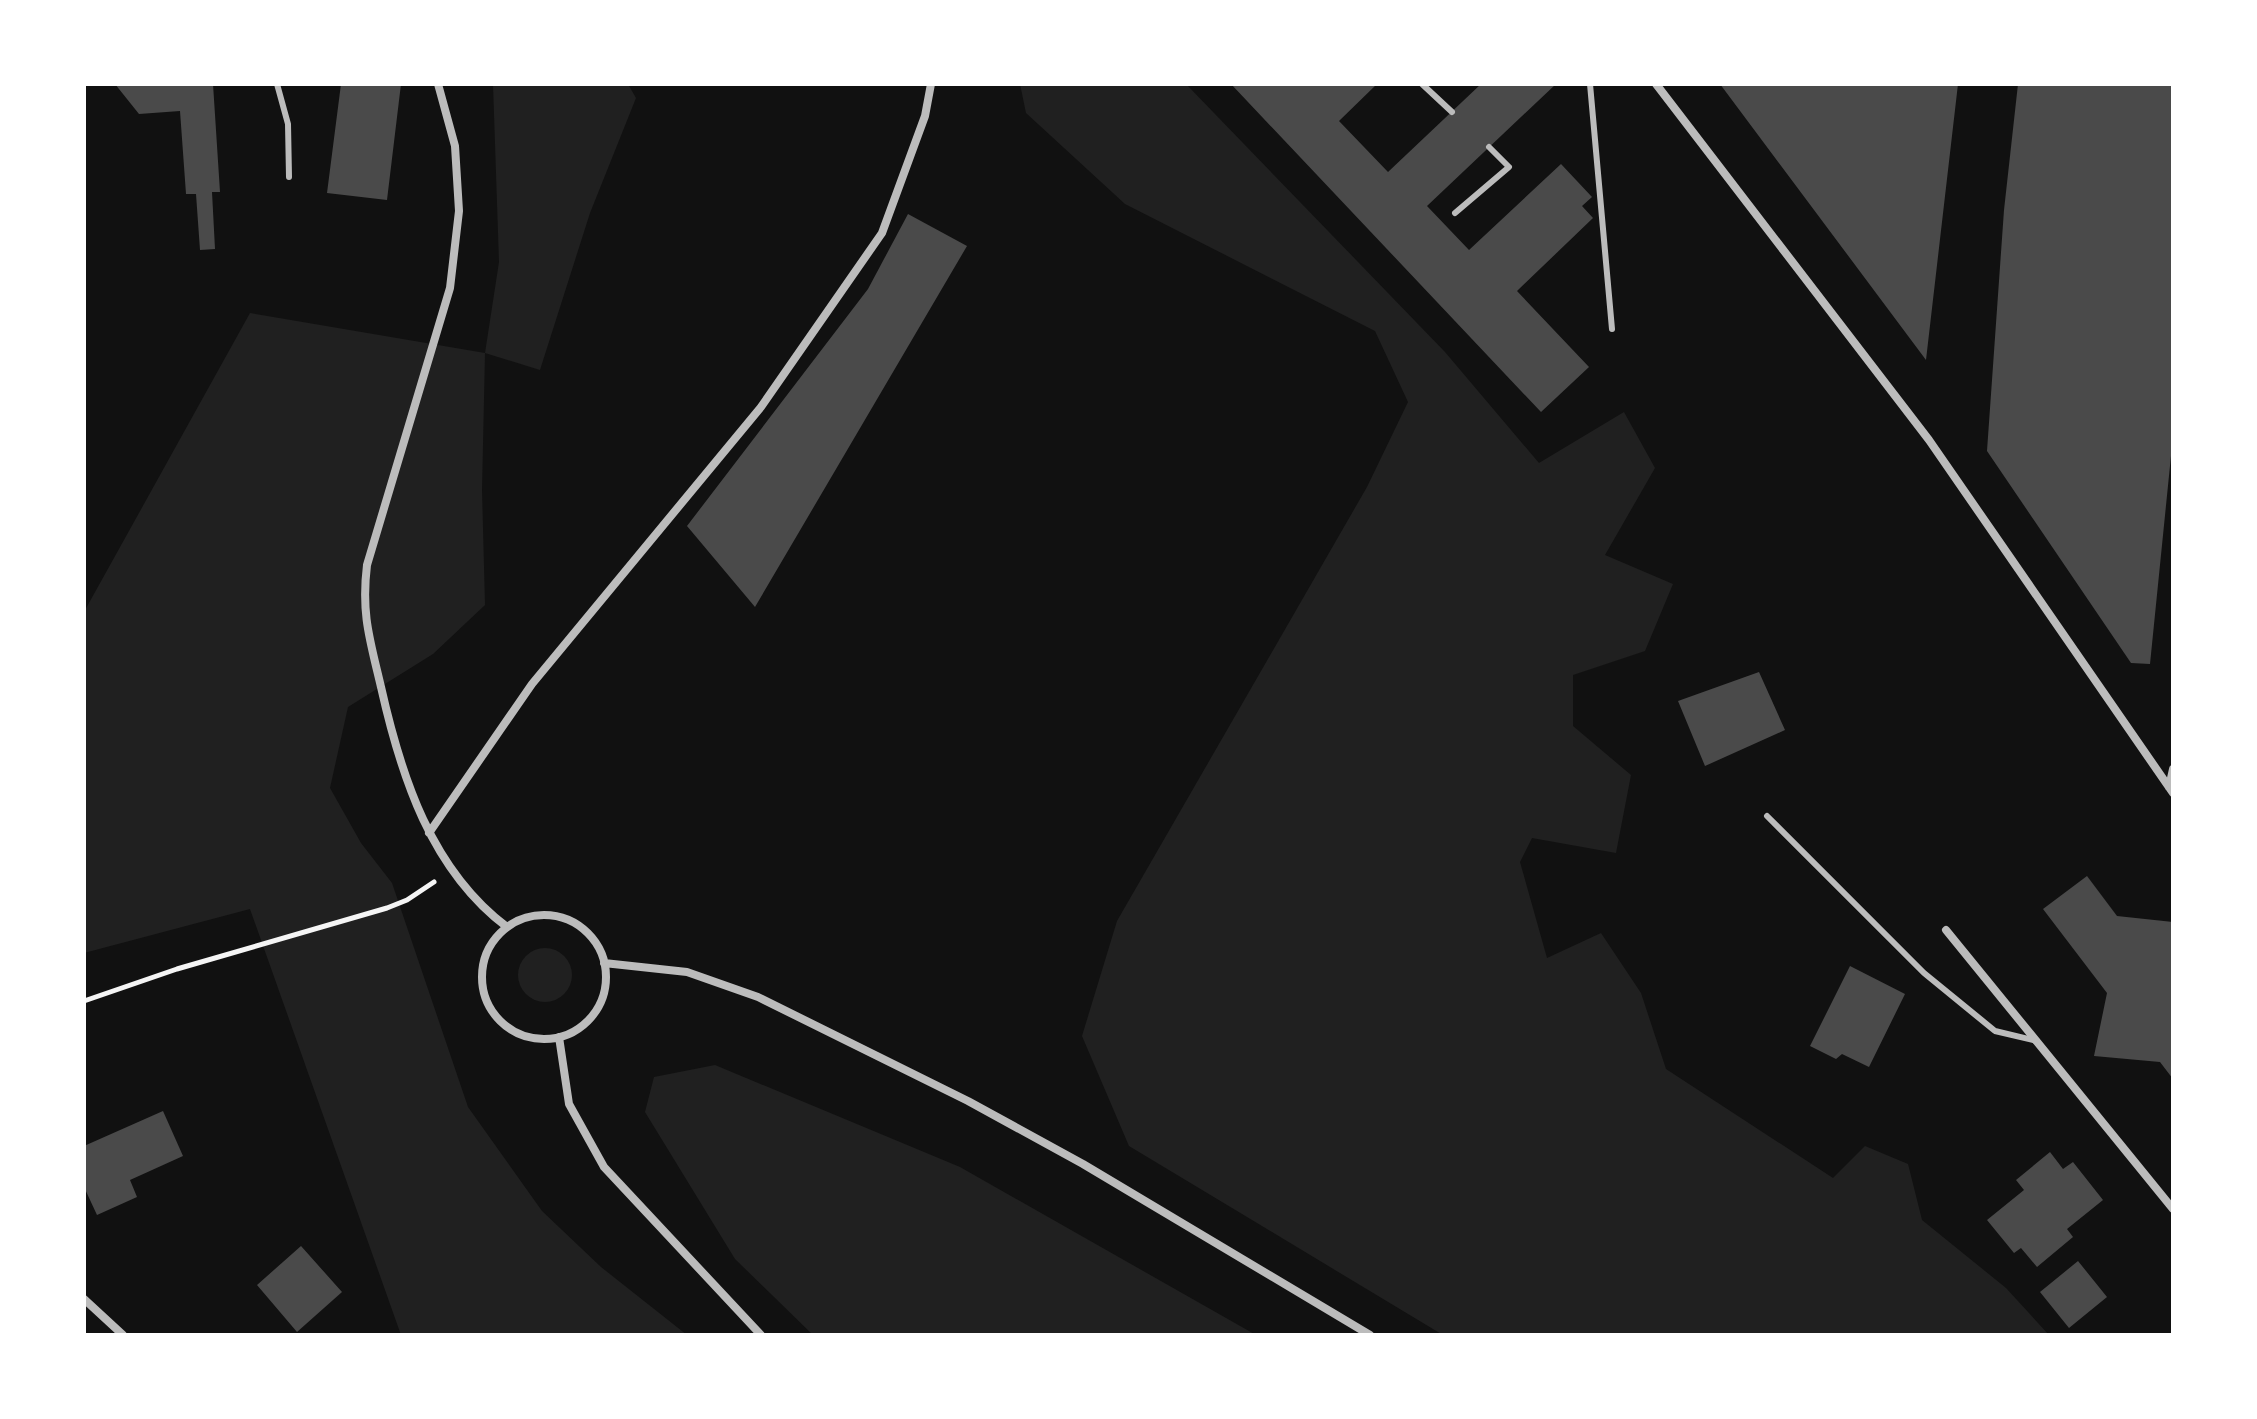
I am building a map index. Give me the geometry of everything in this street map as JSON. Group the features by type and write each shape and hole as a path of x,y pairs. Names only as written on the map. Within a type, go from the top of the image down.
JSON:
{"street":[{"path":"438,84 455,146 459,211 450,288 367,565 362,605 395,747 429,833 452,870 484,909 507,927"},
{"path":"429,833 532,684 761,407 882,233 925,116 931,84"},
{"path":"1656,84 1929,440 2171,790"},
{"path":"2171,790 2173,769"},
{"path":"536,916 566,918 590,937 604,963 605,982 596,1009 576,1030 559,1037 538,1039 517,1033 499,1021 487,1003 482,983 483,962 492,942 507,927 536,916"},
{"path":"1946,930 2173,1209"},
{"path":"604,963 687,972 758,997 1019,1129 1370,1335"},
{"path":"559,1037 569,1104 604,1167 761,1335"},
{"path":"84,1299 123,1335"}],"lane":[{"path":"277,84 288,124 289,177"},
{"path":"1422,84 1452,112"},
{"path":"1590,84 1612,329"},
{"path":"1455,213 1509,167 1489,147"},
{"path":"1767,816 1924,973 1995,1031 2037,1041"}],"path":[{"path":"84,1001 177,969 387,908 407,900 452,870"}],"shaded area":[{"path":"493,84 628,84 636,98 590,213 540,370 485,353 499,262"},
{"path":"1020,84 1186,84 1445,352 1539,463 1624,412 1655,468 1605,555 1673,584 1645,651 1573,675 1573,726 1631,775 1616,853 1532,838 1520,862 1547,958 1601,933 1641,993 1666,1069 1833,1178 1865,1146 1908,1164 1922,1220 2006,1288 2049,1335 1443,1335 1129,1146 1082,1036 1117,921 1367,487 1408,402 1375,331 1125,204 1026,113"},
{"path":"250,313 485,353 482,490 485,605 433,654 348,707 330,788 361,843 392,883 468,1107 542,1211 601,1267 687,1335 401,1335 250,909 84,953 84,612"},
{"path":"545,948 564,956 572,975 564,994 545,1002 526,994 518,975 526,956"},
{"path":"715,1065 960,1167 1256,1335 813,1335 735,1259 645,1112 654,1077"}],"building":[{"path":"115,84 213,84 220,192 212,192 215,249 200,250 196,194 186,194 180,111 139,114"},
{"path":"341,84 401,84 387,200 327,193"},
{"path":"1231,84 1377,84 1339,121 1388,172 1481,84 1556,84 1427,206 1469,250 1561,164 1592,197 1582,206 1593,218 1517,291 1589,367 1541,412"},
{"path":"1720,84 1958,84 1926,360"},
{"path":"2018,84 2173,84 2173,436 2150,664 2131,663 1987,451 2004,210"},
{"path":"908,214 967,246 755,607 687,526 868,289"},
{"path":"1759,672 1785,730 1705,766 1678,701"},
{"path":"2087,876 2117,916 2173,922 2173,1079 2160,1062 2094,1056 2107,993 2043,909"},
{"path":"1850,966 1905,994 1869,1067 1842,1054 1836,1059 1810,1046"},
{"path":"163,1111 183,1156 130,1180 137,1197 97,1215 84,1187 84,1146"},
{"path":"2050,1152 2063,1169 2073,1162 2103,1200 2067,1229 2073,1237 2037,1267 2021,1248 2014,1253 1987,1220 2024,1190 2016,1180"},
{"path":"301,1246 342,1292 297,1332 257,1285"},
{"path":"2078,1261 2107,1297 2069,1328 2040,1292"}]}
